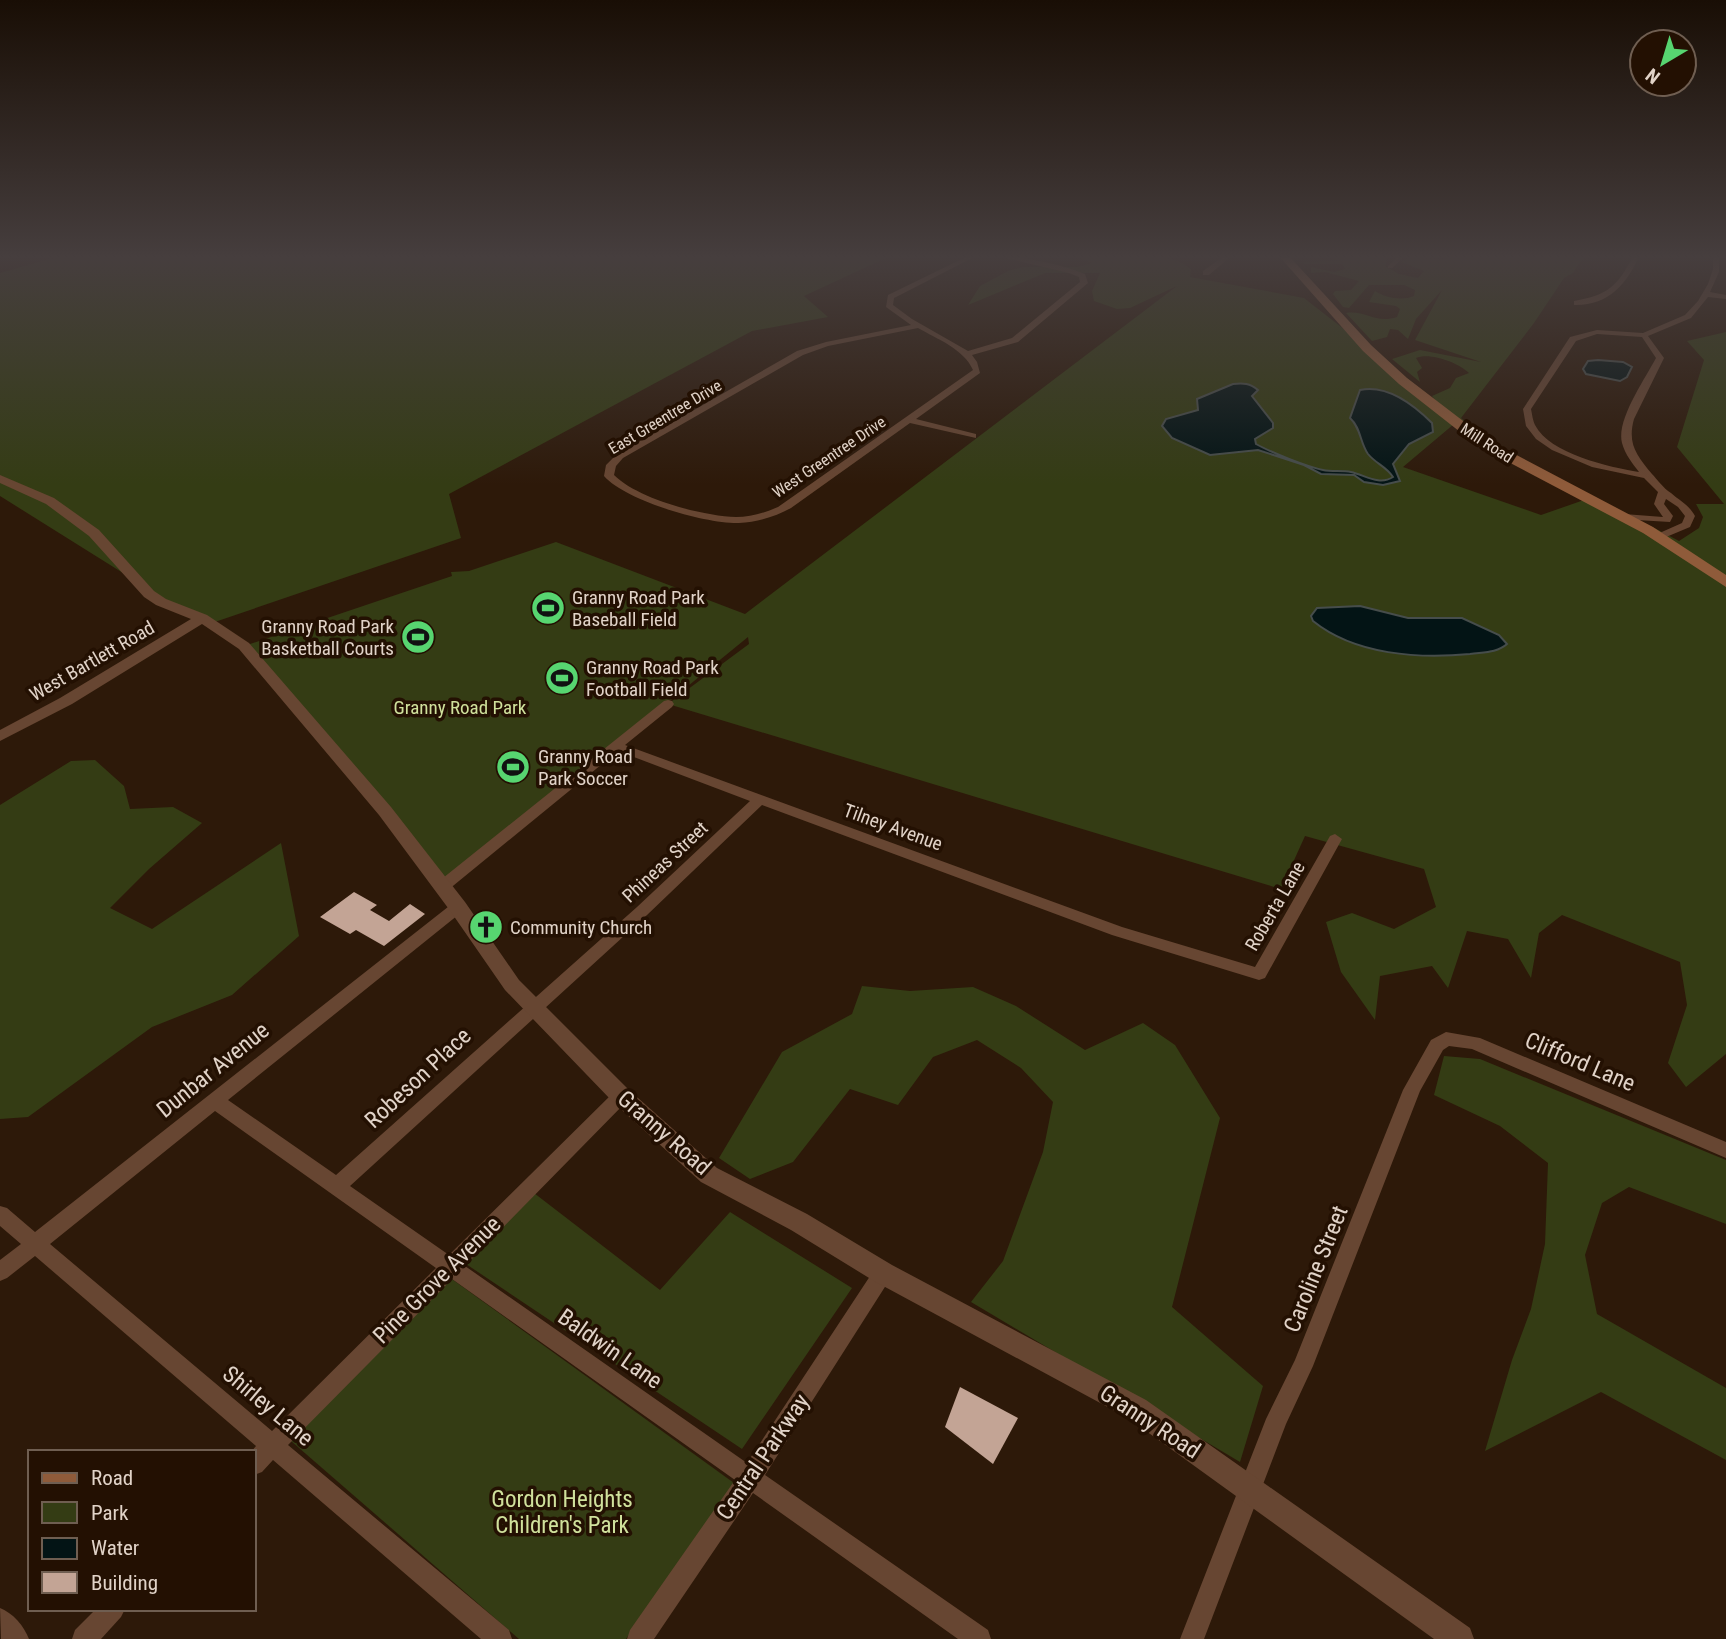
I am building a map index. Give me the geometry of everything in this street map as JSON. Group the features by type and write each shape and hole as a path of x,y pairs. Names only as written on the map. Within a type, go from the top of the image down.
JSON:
{"main road":[{"name":"Mill Road","path":"1353,332 1367,348 1506,457 1624,517 1726,582"}],"street":[{"name":"East Greentree Drive","path":"662,502 625,490 612,482 609,471 615,460 800,353 826,344 885,332"},
{"path":"929,332 967,354 1015,340 1024,332"},
{"path":"1595,332 1573,339 1527,409 1526,418 1531,428 1563,453 1614,471 1650,476"},
{"path":"1605,332 1644,335 1648,332"},
{"path":"1644,335 1660,358 1626,427 1626,441 1663,492 1686,507 1690,516 1686,525 1653,534"},
{"name":"West Greentree Drive","path":"662,502 721,519 741,519 772,513 787,506 977,371 975,362 967,354"},
{"path":"910,420 973,436"},
{"name":"Granny Road","path":"0,479 63,510 94,533 149,594 161,602 202,618 244,646 350,768 443,886 512,985 532,1008 621,1096 709,1175 799,1222 883,1273 1137,1409 1459,1639"},
{"path":"1653,534 1668,516 1658,504 1663,492"},
{"path":"1624,517 1666,520"},
{"name":"West Bartlett Road","path":"0,736 66,701 202,618"},
{"path":"443,886 668,704"},
{"name":"Tilney Avenue","path":"615,746 1117,931 1159,944"},
{"name":"Phineas Street","path":"532,1008 642,911 760,799"},
{"name":"Roberta Lane","path":"1159,944 1259,974 1335,839"},
{"name":"Dunbar Avenue","path":"0,1272 458,907"},
{"name":"Robeson Place","path":"338,1185 532,1008"},
{"name":"Clifford Lane","path":"1423,1066 1437,1045 1446,1039 1474,1043 1726,1150"},
{"name":"Caroline Street","path":"1192,1639 1277,1419 1303,1366 1423,1066"},
{"name":"Pine Grove Avenue","path":"256,1462 621,1096"},
{"name":"Baldwin Lane","path":"214,1100 338,1185 749,1480 979,1639"},
{"name":"Shirley Lane","path":"0,1214 500,1639"},
{"name":"Central Parkway","path":"639,1639 749,1480 883,1273"},
{"path":"84,1639 111,1611"},
{"path":"0,1620 17,1639"}],"green space":[{"path":"0,332 749,332 449,494 461,538 206,625 0,496"},
{"name":"Granny Road Park","path":"1116,332 1348,332 1435,400 1432,396 1450,388 1456,378 1469,373 1444,360 1429,356 1416,358 1422,368 1417,372 1420,382 1392,359 1420,350 1481,362 1415,340 1419,332 1527,332 1461,418 1539,470 1679,541 1699,528 1703,517 1696,504 1724,504 1677,447 1704,360 1687,341 1726,332 1726,1054 1686,1087 1668,1063 1687,1005 1680,962 1562,915 1539,933 1531,978 1508,939 1467,931 1448,988 1432,966 1380,976 1375,1020 1341,972 1326,922 1352,913 1394,929 1436,907 1424,869 1305,836 1281,889 668,704 749,644 748,637 443,886 244,646 452,576 451,572 469,571 556,542 745,614","holes":["1454,424 1584,500 1541,515 1403,467"]},
{"path":"1364,332 1389,332 1387,337 1372,341"},
{"path":"1401,332 1411,332 1408,339"},
{"path":"95,760 124,786 130,809 173,807 202,823 149,869 110,908 152,929 281,843 299,936 232,995 152,1027 28,1117 0,1119 0,805 71,761"},
{"path":"862,986 910,991 973,987 1016,1006 1085,1050 1143,1023 1175,1045 1220,1118 1172,1307 1263,1386 1240,1462 971,1302 1003,1261 1043,1152 1053,1102 1021,1068 977,1040 933,1057 898,1105 850,1089 793,1162 750,1179 719,1158 782,1052 852,1014"},
{"path":"1444,1056 1480,1059 1726,1160 1726,1224 1629,1187 1602,1203 1585,1255 1597,1314 1726,1388 1726,1460 1601,1392 1485,1451 1512,1360 1531,1309 1545,1244 1548,1163 1500,1126 1434,1095"},
{"path":"534,1193 660,1290 730,1212 852,1288 742,1449 466,1264"},
{"name":"Gordon Heights Children's Park","path":"449,1277 734,1483 626,1639 519,1639 291,1441"}],"water":[{"path":"1588,361 1623,362 1632,367 1627,377 1620,381 1586,374 1583,369"},
{"path":"1233,384 1246,384 1258,390 1252,396 1273,423 1273,428 1255,439 1256,444 1323,470 1351,472 1377,480 1393,477 1368,454 1350,418 1360,390 1381,390 1400,398 1432,423 1433,432 1409,444 1393,464 1400,481 1383,485 1364,482 1354,475 1321,474 1304,465 1258,450 1210,455 1172,438 1162,426 1166,419 1198,410 1197,399"},
{"path":"1360,606 1408,618 1462,618 1499,635 1507,644 1490,652 1450,655 1388,652 1348,641 1313,621 1311,616 1317,608"}],"building":[{"path":"354,892 377,905 370,910 389,921 410,904 425,914 384,946 356,930 350,934 320,917"},
{"path":"960,1387 1018,1418 993,1464 945,1427"}],"place":[{"name":"Granny Road Park Baseball Field","path":"548,608"},
{"name":"Granny Road Park Basketball Courts","path":"418,637"},
{"name":"Granny Road Park Football Field","path":"562,678"},
{"name":"Granny Road Park Soccer","path":"513,767"},
{"name":"Community Church","path":"486,927"}]}
